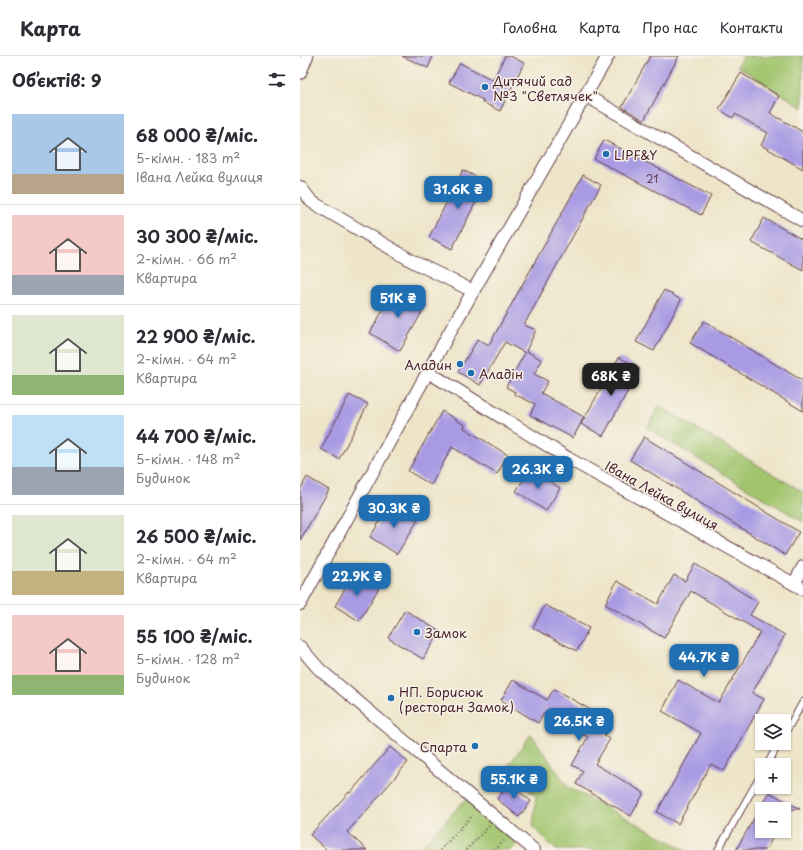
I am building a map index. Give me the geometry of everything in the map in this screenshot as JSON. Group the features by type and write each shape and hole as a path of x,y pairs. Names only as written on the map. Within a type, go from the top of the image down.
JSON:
{"street":[{"path":"300,73 307,56"},
{"path":"300,604 473,291 608,56"},
{"path":"585,95 803,221"},
{"path":"300,187 312,202 414,262 473,291"},
{"name":"Івана Лейка вулиця","path":"428,372 571,460 798,586"},
{"path":"798,586 803,567"},
{"path":"300,647 319,669 534,850"}],"lane":[{"path":"791,723 803,702"},
{"path":"718,850 755,785"}],"path":[{"path":"440,850 476,812"},
{"path":"466,850 491,824"},
{"path":"495,850 506,838"}],"green space":[{"path":"743,56 803,56 803,108 737,66"},
{"path":"659,406 803,492 803,522 647,428"},
{"path":"531,734 568,787 686,850 556,850 533,827 536,796 505,771"},
{"path":"466,799 520,841 511,850 418,850"}],"building":[{"path":"402,56 433,56 428,68"},
{"path":"505,56 510,56 524,63 500,111 482,102 483,100 449,83 460,63 493,80"},
{"path":"650,56 679,56 644,120 622,107"},
{"path":"741,73 779,96 770,113 803,132 803,169 761,145 768,133 735,114 733,118 719,109"},
{"path":"604,140 711,196 701,215 594,159"},
{"path":"463,170 486,182 452,249 429,237"},
{"path":"583,175 601,185 524,325 536,330 526,351 542,360 534,374 548,381 541,393 584,417 573,438 530,415 535,404 514,394 515,392 506,387 525,353 505,342 480,385 458,372 478,339 489,345"},
{"path":"764,218 803,240 803,270 751,242"},
{"path":"396,287 426,305 400,351 370,333"},
{"path":"664,290 681,300 654,351 636,342"},
{"path":"704,321 803,381 803,411 690,343"},
{"path":"619,357 640,369 603,436 581,424"},
{"path":"349,395 368,404 339,459 321,449"},
{"path":"442,411 465,425 464,428 508,455 497,474 452,447 431,485 408,471"},
{"path":"644,437 799,532 785,555 630,460"},
{"path":"530,469 560,488 546,511 516,491"},
{"path":"307,477 329,490 300,540 300,490"},
{"path":"391,504 418,520 397,554 370,537"},
{"path":"695,564 758,602 750,615 785,635 752,693 764,699 724,771 711,764 678,824 657,812 701,733 662,711 678,680 719,703 760,632 691,591 664,638 605,604 617,581 658,604 674,575 685,581"},
{"path":"354,573 379,588 359,621 335,606"},
{"path":"545,605 589,628 577,651 533,628"},
{"path":"405,610 440,632 423,659 388,638"},
{"path":"513,680 547,700 554,689 612,722 604,736 610,739 595,764 644,793 631,816 576,784 583,771 572,765 588,737 545,712 538,723 501,700"},
{"path":"390,747 408,762 347,832 367,850 327,850 310,835 349,792 350,793"},
{"path":"509,784 531,801 519,817 497,799"},
{"path":"768,794 773,794 787,802 763,802"},
{"path":"791,804 800,809 791,809"},
{"path":"755,817 755,838 772,838 766,850 736,850"}],"place":[{"name":"Дитячий сад №3 \"Светлячек\"","path":"485,87"},
{"name":"LIPF&Y","path":"606,154"},
{"name":"Аладин","path":"460,364"},
{"name":"Аладін","path":"471,373"},
{"name":"Замок","path":"417,632"},
{"name":"НП. Борисюк (ресторан Замок)","path":"391,698"},
{"name":"Спарта","path":"475,746"}]}
